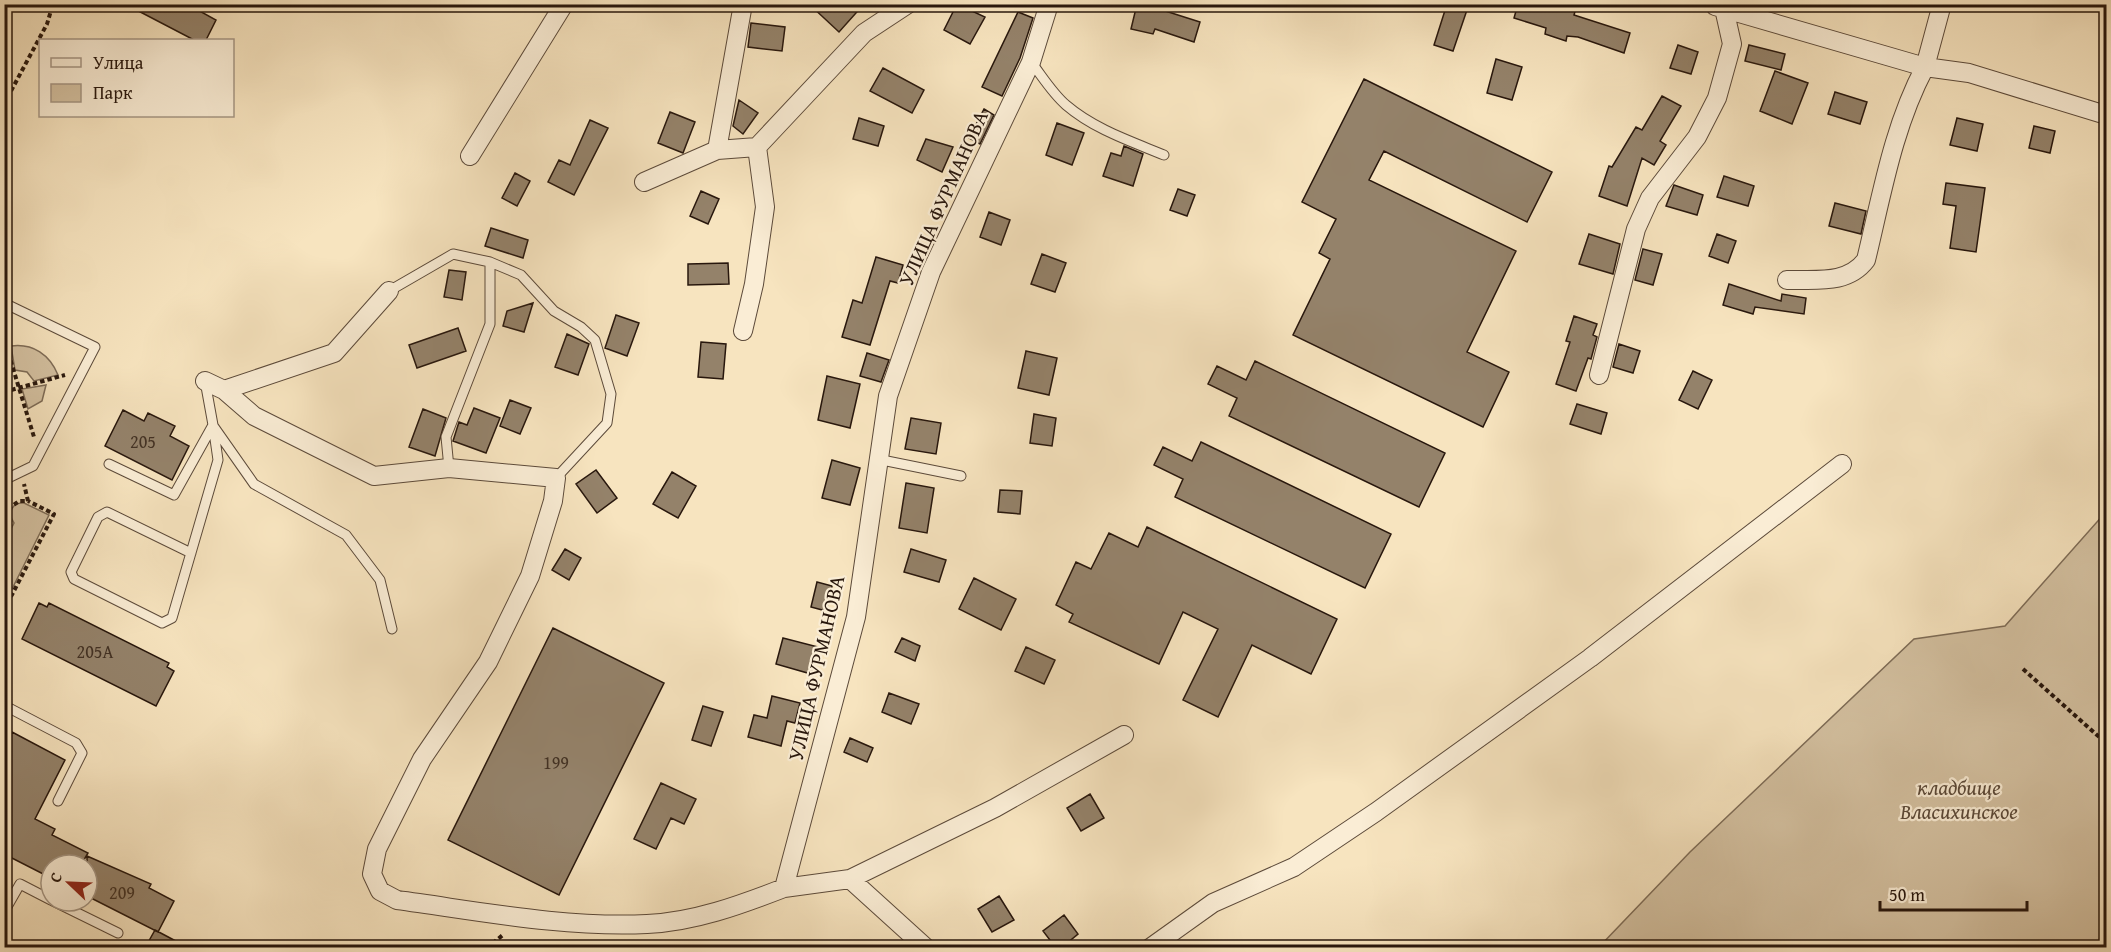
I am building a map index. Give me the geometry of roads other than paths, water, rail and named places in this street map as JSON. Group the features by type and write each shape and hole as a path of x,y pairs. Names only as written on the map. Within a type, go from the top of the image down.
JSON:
{"street":[{"path":"470,156 564,4"},
{"path":"717,150 743,4"},
{"path":"644,182 717,150 757,147 864,33 908,4"},
{"name":"УЛИЦА ФУРМАНОВА","path":"784,888 856,617 877,459 888,396 931,272 1031,62 1049,4"},
{"path":"1787,280 1836,279 1857,273 1866,260 1896,134 1910,96 1925,67 1942,4"},
{"path":"1719,6 1925,67 1969,73 2106,115"},
{"path":"1599,375 1636,229 1650,198 1697,137 1717,98 1732,44 1719,6"},
{"path":"743,331 754,284 765,207 757,147"},
{"path":"224,390 334,353 389,291"},
{"path":"205,381 224,390 254,416 374,476 449,468 556,478 553,501 530,576 488,662 422,759 377,849 372,874 380,891 397,900 592,924 649,924 727,910 784,888 850,879 995,808 1124,735"},
{"path":"1150,948 1213,903 1294,867 1376,812 1590,658 1842,464"},
{"path":"850,879 926,948"}],"lane":[{"path":"1031,62 1065,104 1085,119 1110,133 1164,155"},
{"path":"389,291 453,254 490,262 521,275 554,311 581,327 595,340 611,394 607,423 556,478"},
{"path":"449,468 446,437 490,324 490,262"},
{"path":"4,303 95,347 33,466 4,480"},
{"path":"190,553 107,512 98,517 70,572 74,579 162,623 172,618 218,460 205,381"},
{"path":"110,464 174,495 213,425"},
{"path":"213,425 254,484 346,535 380,580 392,629"},
{"path":"877,459 961,476"},
{"path":"4,708 11,709 76,743 82,753 58,801"},
{"path":"4,912 20,884 39,894"},
{"path":"78,913 118,933"}],"park label":[{"name":"кладбище Власихинское","path":"1959,799"}]}
